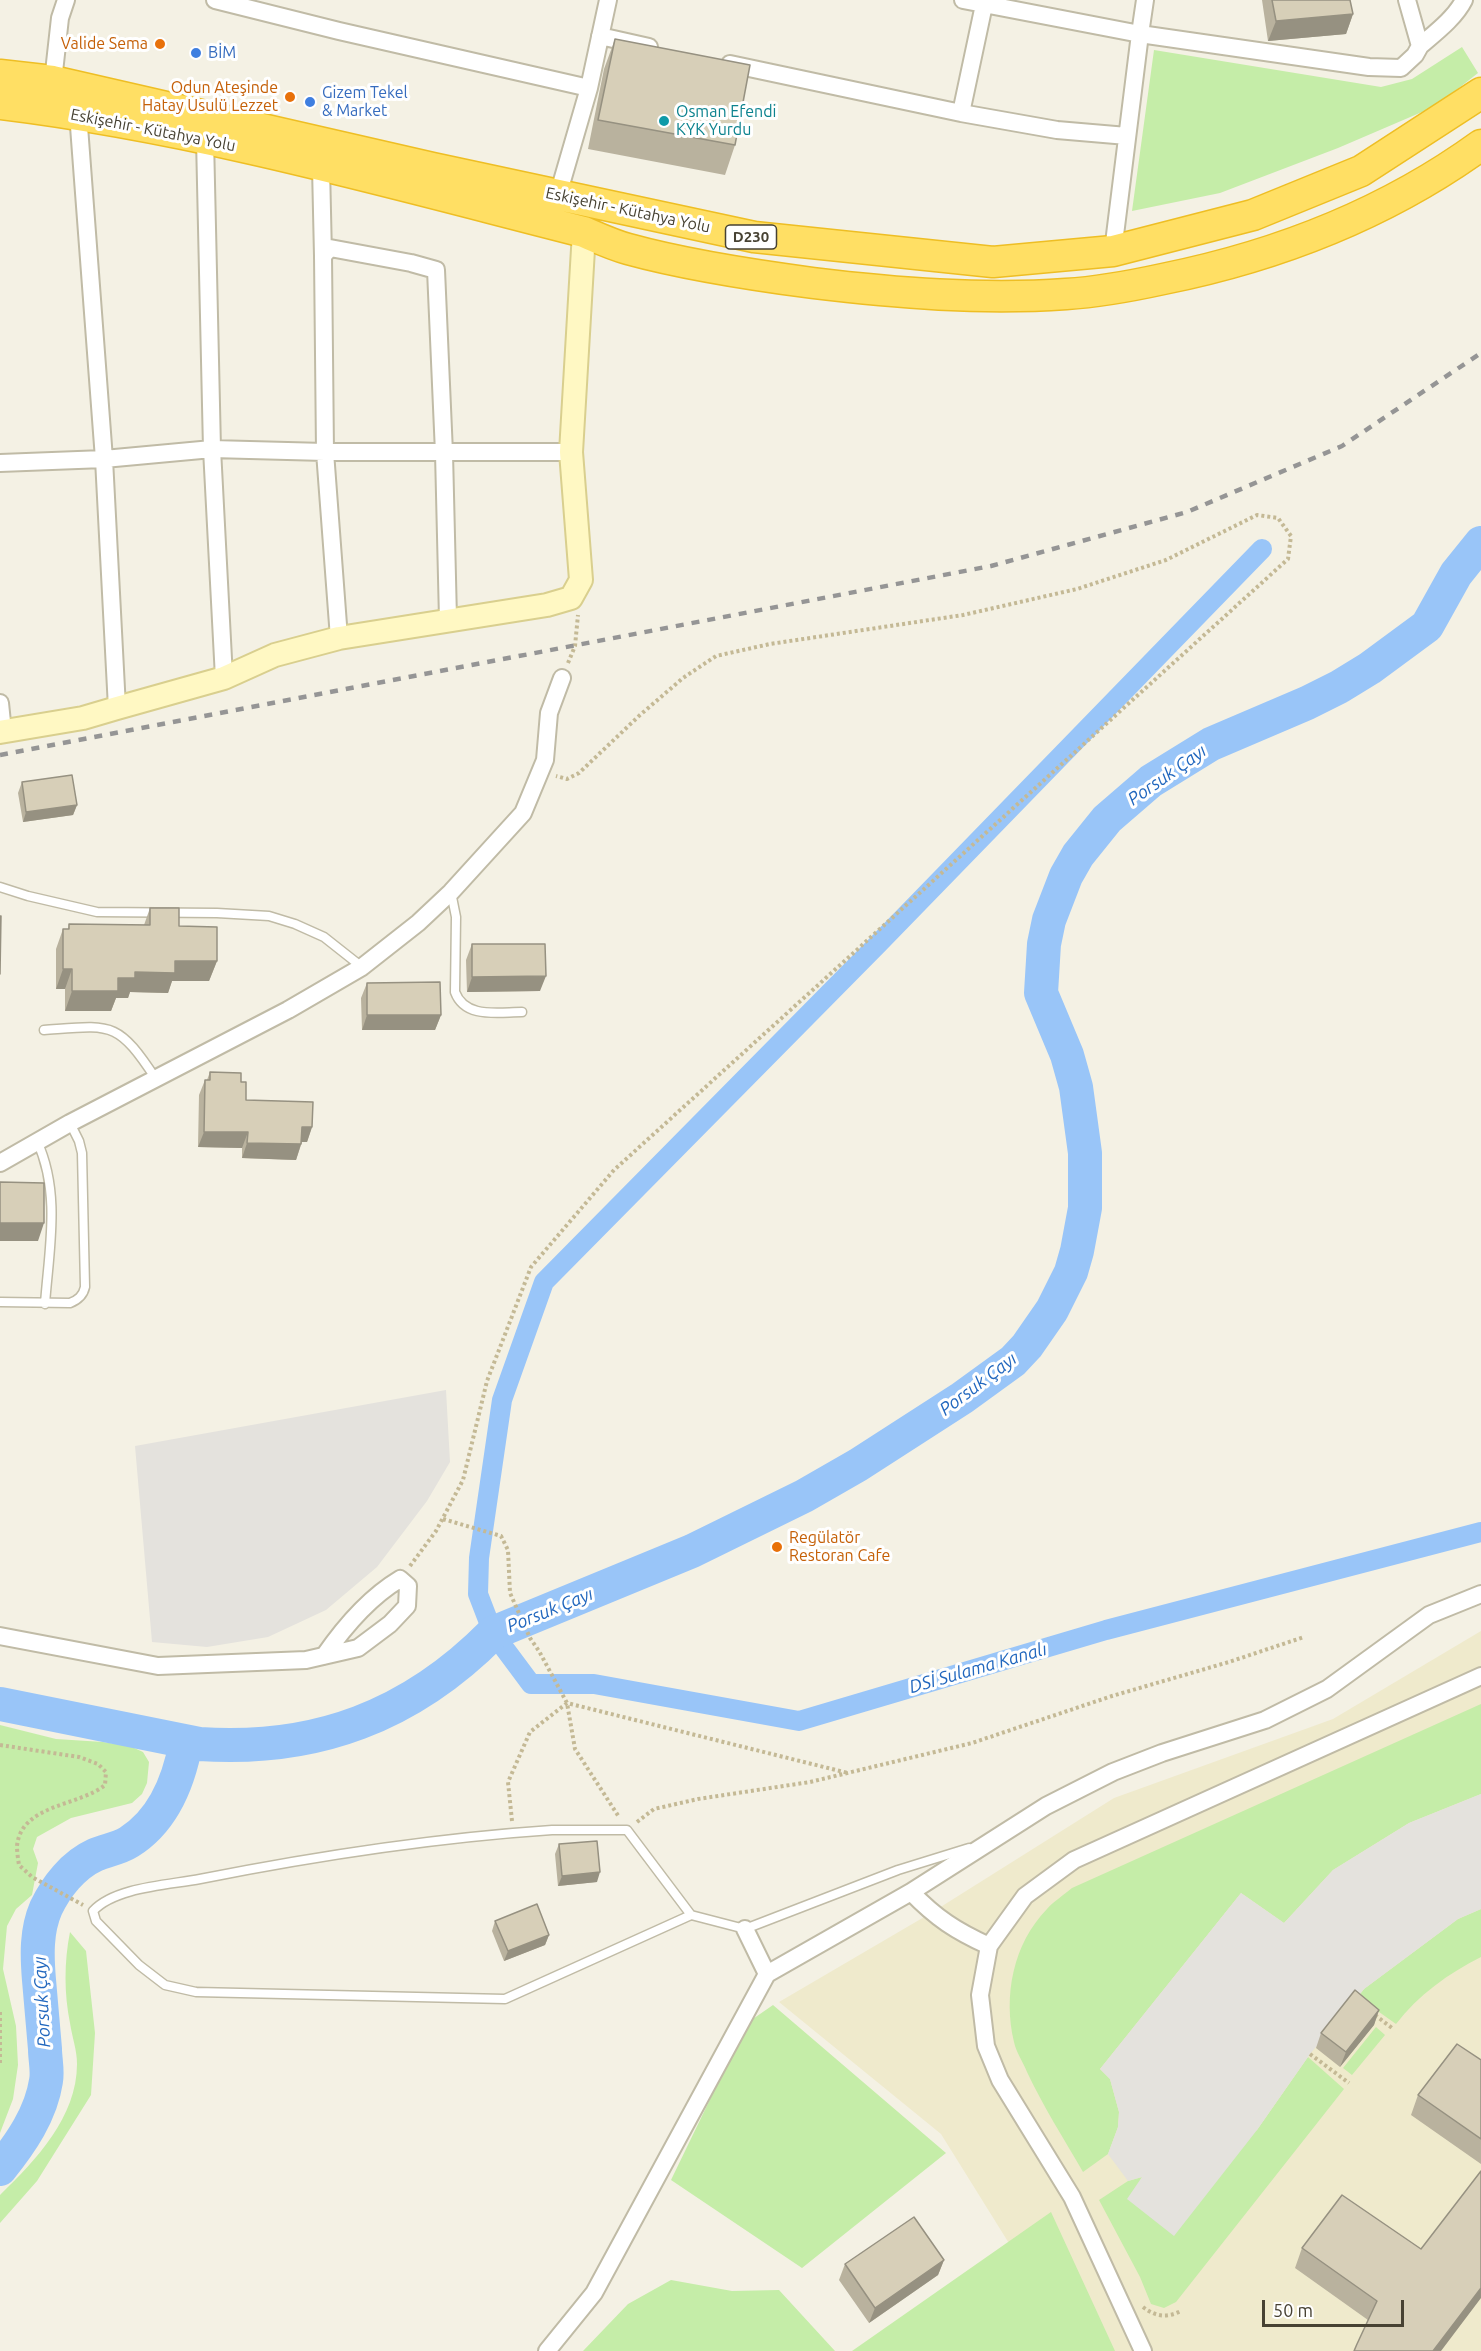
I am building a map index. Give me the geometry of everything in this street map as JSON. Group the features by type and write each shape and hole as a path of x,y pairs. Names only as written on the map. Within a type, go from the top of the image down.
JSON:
{"highway":[{"name":"Eskişehir - Kütahya Yolu","path":"0,75 53,81 754,237 993,262 1113,251 1253,214 1361,171 1481,93"},
{"name":"Eskişehir - Kütahya Yolu","path":"0,104 78,113 205,139 584,232 627,249 750,275 858,288 1001,297 1068,294 1126,287 1201,272 1269,252 1388,203 1444,171 1481,145"}],"street":[{"path":"53,81 60,18 66,0"},
{"path":"215,0 589,88"},
{"path":"558,195 589,88 608,0"},
{"path":"963,0 985,2 1140,33 1370,67 1401,68 1461,6 1464,0"},
{"path":"1113,251 1145,0"},
{"path":"1407,0 1420,46"},
{"path":"961,113 985,2"},
{"path":"600,36 663,50"},
{"path":"708,59 961,113 1058,130 1127,136"},
{"path":"78,113 104,459 117,708"},
{"path":"205,139 212,449 224,678"},
{"path":"321,167 325,452 339,638"},
{"path":"0,703 1,732 84,717 117,708 224,678 275,655 339,638 547,605 571,598 581,580 572,452 584,232"},
{"path":"323,256 330,248 411,262 436,270 448,619"},
{"path":"0,463 104,459 212,449 444,453 572,452"},
{"path":"0,1163 70,1123 288,1010 362,967 418,922 451,892 523,813 545,760 549,713 562,678"},
{"path":"0,1636 158,1666 306,1660 324,1656 358,1648 390,1624 407,1606 408,1586 400,1579 383,1589 335,1640 324,1656"},
{"path":"547,2351 594,2293 768,1974 911,1892 1046,1806 1113,1772 1162,1753 1265,1720 1327,1689 1429,1615 1481,1594"},
{"path":"1143,2351 1072,2197 1000,2080 986,2046 980,1995 990,1946 1025,1896 1074,1860 1481,1676"},
{"path":"911,1892 944,1923 990,1946"},
{"path":"745,1929 768,1974"}],"lane":[{"path":"0,887 96,912 269,916 295,924 324,938 362,967"},
{"path":"451,892 456,917 455,992 458,1000 473,1011 522,1012"},
{"path":"44,1030 95,1026 117,1032 135,1047 156,1079"},
{"path":"0,1302 45,1304 75,1301 84,1293 86,1287 82,1153 80,1141 70,1123"},
{"path":"37,1141 47,1166 52,1204 45,1304"},
{"path":"691,1914 505,1999 196,1992 165,1984 139,1965 96,1921 93,1911 102,1902 127,1893 264,1866 404,1845 514,1832 627,1830 691,1914 745,1929 898,1870 984,1844"}],"path":[{"path":"400,1579 436,1531 463,1480 487,1381 531,1267 614,1170 1287,559 1291,536 1278,518 1257,514 1166,560 1077,589 963,615 770,644 716,656 683,678 579,773 567,779 540,771"},
{"path":"562,678 575,646 581,580"},
{"path":"442,1519 501,1536 508,1550 510,1593 530,1638 567,1703 575,1749 627,1830 654,1809 698,1799 810,1782 972,1743 1112,1696 1229,1662 1304,1637"},
{"path":"567,1703 849,1773"},
{"path":"514,1832 508,1782 530,1732 567,1703"},
{"path":"0,1745 79,1757 98,1764 106,1772 105,1785 99,1790 46,1810 32,1820 21,1834 17,1846 19,1865 32,1877 75,1901"},
{"path":"0,2012 0,2065"},
{"path":"1373,2014 1392,2028"},
{"path":"1310,2054 1349,2083"},
{"path":"1141,2304 1144,2309 1157,2315 1170,2317 1181,2311"}],"shaded area":[{"path":"446,1390 450,1462 427,1501 377,1567 326,1610 268,1637 207,1647 152,1642 135,1446"},
{"path":"1481,1631 1481,2351 1076,2351 941,2134 779,2002 931,1913 1114,1798 1333,1719"},
{"path":"1481,1794 1481,1909 1458,1919 1364,1989 1310,2054 1257,2130 1174,2236 1127,2199 1142,2177 1128,2181 1108,2154 1118,2127 1119,2112 1110,2079 1100,2069 1241,1893 1284,1923 1333,1870 1409,1823"}],"green space":[{"path":"1462,47 1478,73 1436,106 1338,148 1220,193 1132,211 1154,50 1381,87 1412,79"},
{"path":"1481,1704 1481,1794 1409,1823 1333,1870 1284,1923 1241,1893 1100,2069 1110,2079 1119,2112 1118,2127 1108,2154 1083,2172 1047,2110 1015,2046 1011,2025 1011,1989 1019,1954 1035,1923 1047,1909 1072,1888"},
{"path":"0,1725 56,1739 130,1746 143,1752 149,1762 147,1783 142,1794 132,1803 71,1818 37,1837 33,1849 38,1863 32,1895 16,1909 7,1926 3,1969 16,2026 18,2065 13,2099 0,2133"},
{"path":"1481,1909 1481,1957 1457,1970 1435,1986 1396,2024 1358,1997 1364,1989 1458,1919"},
{"path":"70,1932 86,1951 95,2033 91,2095 37,2181 0,2223 0,2195 52,2136 70,2102 75,2083 77,2059 66,1989"},
{"path":"773,2005 946,2153 802,2268 671,2180 747,2023"},
{"path":"1376,2027 1385,2035 1352,2075 1343,2068"},
{"path":"1308,2057 1344,2089 1176,2302 1164,2308 1151,2304 1140,2277 1099,2200 1128,2181 1142,2177 1140,2181 1257,2130"},
{"path":"1051,2212 1115,2351 852,2351"},
{"path":"671,2280 732,2291 779,2290 835,2351 583,2351 628,2304"}],"building":[{"path":"1272,0 1350,0 1353,14 1276,21"},
{"name":"Osman Efendi KYK Yurdu","path":"615,39 750,65 735,145 598,120"},
{"path":"72,775 77,805 26,812 22,782"},
{"path":"150,908 179,908 179,926 217,927 217,961 175,961 175,973 135,972 135,978 118,978 118,991 72,991 72,969 63,969 63,929 69,929 69,924 150,925"},
{"path":"0,916 1,916 0,974"},
{"path":"472,944 545,944 546,976 472,977"},
{"path":"440,982 441,1015 367,1015 367,983"},
{"path":"210,1072 241,1073 241,1082 246,1082 246,1100 313,1102 312,1127 302,1127 301,1144 247,1143 248,1132 204,1132 205,1080 210,1080"},
{"path":"0,1182 44,1183 44,1223 0,1223"},
{"path":"597,1841 600,1872 562,1876 559,1844"},
{"path":"537,1904 549,1935 508,1951 495,1921"},
{"path":"1355,1990 1379,2010 1346,2052 1321,2033"},
{"path":"1457,2044 1481,2060 1481,2139 1418,2095"},
{"path":"1481,2171 1481,2288 1433,2351 1354,2351 1377,2301 1302,2248 1342,2195 1421,2249"},
{"path":"914,2217 944,2260 875,2308 845,2264"}],"waterway":[{"name":"Porsuk Çayı","path":"0,1704 199,1744 242,1745 283,1742 359,1723 395,1707 429,1686 462,1662 493,1633 692,1551 804,1496 858,1465 962,1398 1013,1361 1027,1346 1052,1310 1071,1272 1085,1208 1085,1153 1076,1087 1067,1055 1041,993 1044,944 1049,920 1066,876 1078,855 1107,819 1151,781 1211,744 1339,687 1370,668 1427,626 1456,574 1481,543"},
{"name":"DSİ Sulama Kanalı","path":"1262,549 877,945 544,1282 502,1400 479,1558 478,1594 493,1633 531,1684 594,1684 799,1721 1106,1630 1481,1532"},
{"name":"Porsuk Çayı","path":"0,2169 29,2128 40,2105 46,2081 38,1953 40,1926 46,1908 60,1885 79,1865 95,1855 129,1842 152,1823 174,1785 186,1742"}],"railway":[{"path":"0,755 991,566 1187,512 1342,446 1481,353"}],"place":[{"name":"Valide Sema","path":"160,44"},
{"name":"BİM","path":"196,53"},
{"name":"Odun Ateşinde Hatay Usulü Lezzet","path":"290,97"},
{"name":"Gizem Tekel & Market","path":"310,102"},
{"name":"Osman Efendi KYK Yurdu","path":"664,121"},
{"name":"Regülatör Restoran Cafe","path":"777,1547"}]}
